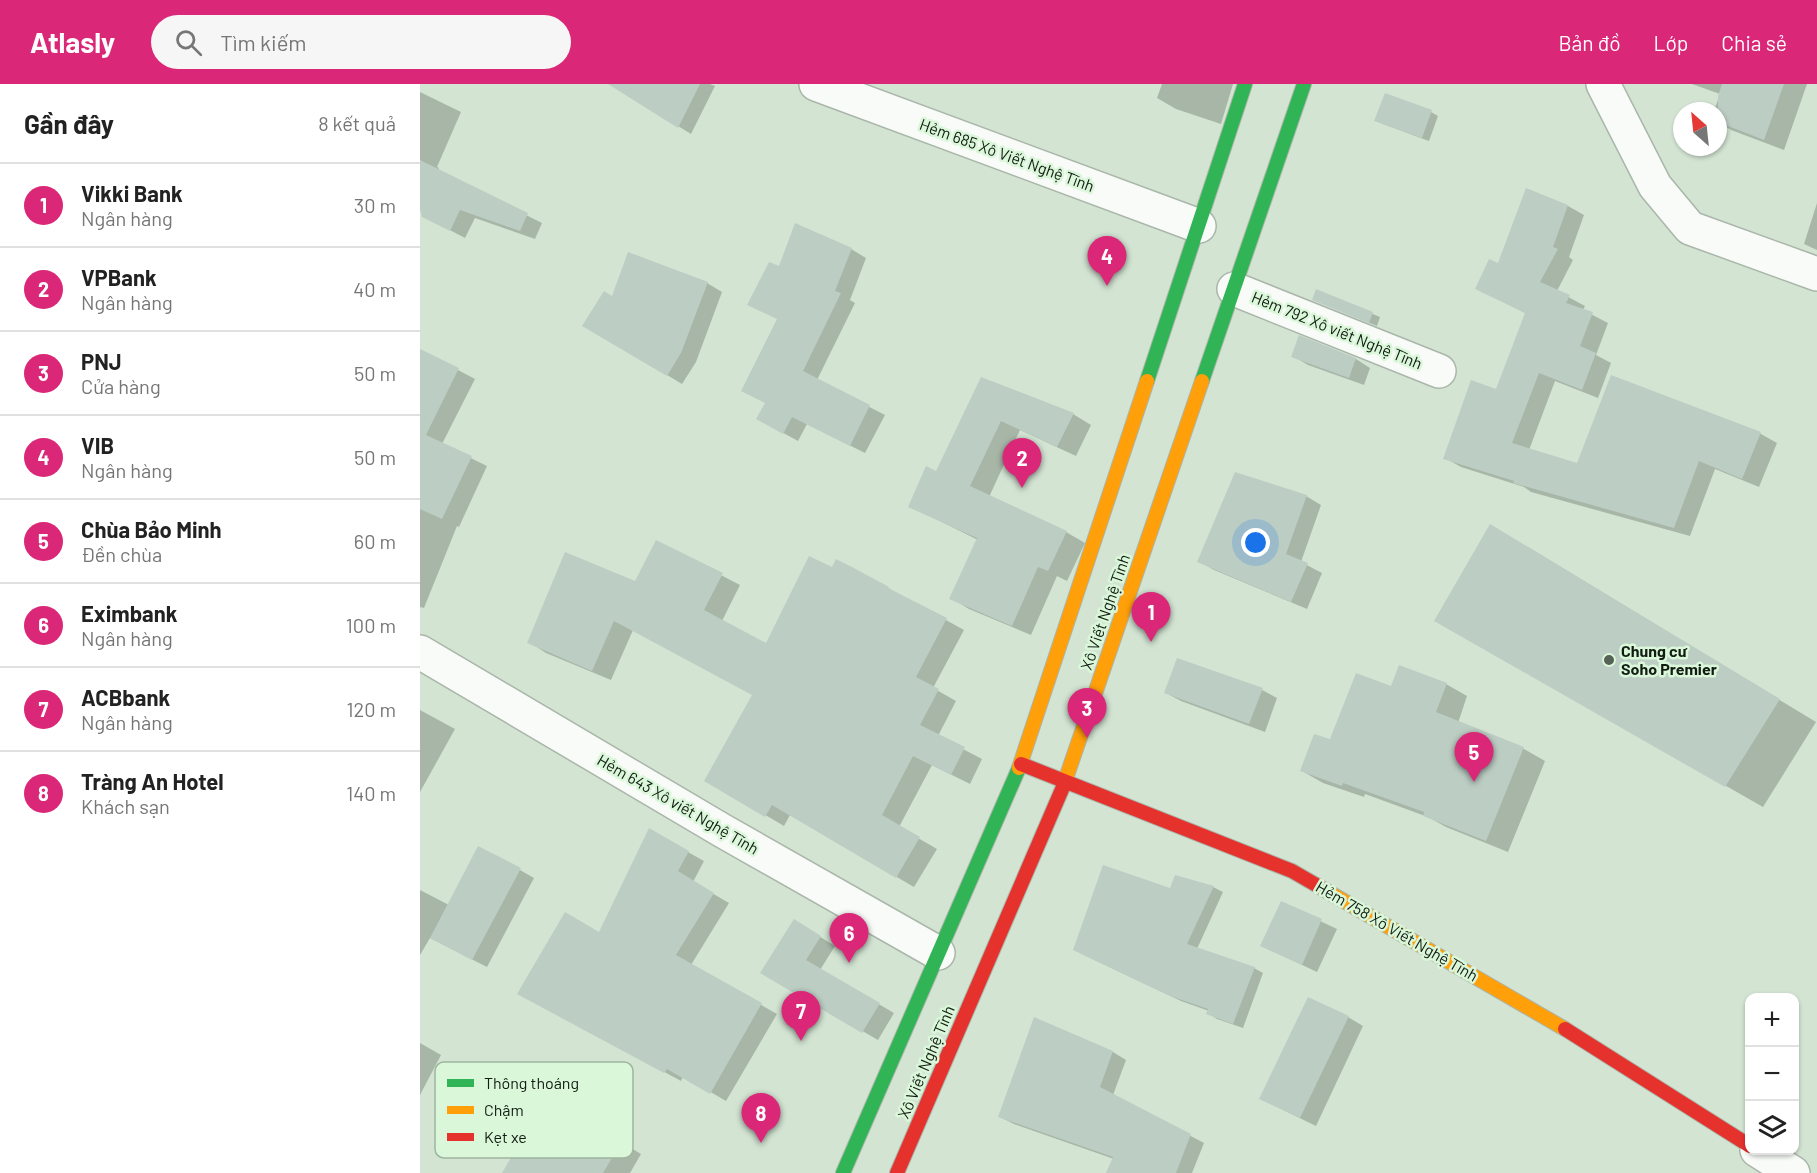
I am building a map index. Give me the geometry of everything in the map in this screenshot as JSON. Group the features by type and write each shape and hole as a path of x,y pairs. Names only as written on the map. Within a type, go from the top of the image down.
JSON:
{"main road":[{"name":"Xô Viết Nghệ Tĩnh","path":"843,1173 1021,764 1245,84"},
{"name":"Xô Viết Nghệ Tĩnh","path":"897,1173 1065,781 1304,84"},
{"name":"Hẻm 758 Xô Viết Nghệ Tĩnh","path":"1021,764 1292,871 1554,1022 1745,1143"}],"street":[{"name":"Hẻm 685 Xô Viết Nghệ Tĩnh","path":"816,84 1198,226"},
{"path":"1603,84 1655,186 1690,228 1817,274"},
{"name":"Hẻm 792 Xô viết Nghệ Tĩnh","path":"1234,289 1440,371"},
{"name":"Hẻm 643 Xô viết Nghệ Tĩnh","path":"420,652 723,831 938,953"},
{"path":"1765,1155 1793,1173"}],"building":[{"path":"608,84 700,84 678,128"},
{"path":"1722,84 1784,84 1764,140 1727,126 1727,102 1718,102"},
{"path":"1385,93 1432,110 1422,138 1374,121"},
{"path":"420,160 528,213 520,231 460,210 450,231 422,217"},
{"path":"1526,188 1568,205 1553,247 1558,249 1540,282 1570,295 1566,303 1593,312 1580,346 1596,353 1582,390 1539,373 1512,443 1577,463 1611,375 1761,432 1742,479 1699,461 1674,528 1513,483 1514,481 1443,459 1471,380 1496,389 1525,313 1475,289 1489,259 1498,263"},
{"path":"795,223 852,248 835,291 841,293 803,371 870,405 850,446 792,417 783,434 756,419 765,403 741,391 777,319 747,305 769,262 779,266"},
{"path":"628,252 708,282 681,353 667,376 582,326 604,291 612,296"},
{"path":"1316,289 1373,312 1369,323 1312,300"},
{"path":"1299,335 1356,358 1349,378 1291,357"},
{"path":"420,349 459,368 426,435 472,456 442,519 420,509"},
{"path":"981,377 1074,413 1057,447 1001,421 970,486 1067,531 1048,571 1038,567 1012,626 949,599 977,538 908,507 926,466 936,471"},
{"path":"1235,472 1307,495 1286,554 1308,563 1291,602 1197,562"},
{"name":"Chung cư Soho Premier","path":"1490,524 1780,699 1725,787 1434,621"},
{"path":"656,540 723,573 704,610 766,643 809,556 832,567 836,559 947,618 916,677 939,689 920,725 965,747 951,775 913,756 882,815 920,837 896,878 772,805 765,817 704,781 752,695 614,621 592,671 527,643 565,552 635,581"},
{"path":"1177,658 1263,688 1249,724 1164,693"},
{"path":"1399,665 1447,683 1436,712 1524,747 1486,841 1423,816 1424,812 1343,783 1342,786 1300,771 1314,734 1330,739 1356,673 1391,686"},
{"path":"649,828 689,851 678,871 714,893 676,955 762,1003 710,1094 667,1069 664,1073 517,994 565,912 599,932"},
{"path":"478,846 521,868 472,960 430,938"},
{"path":"1103,865 1170,888 1175,875 1214,886 1187,944 1255,967 1233,1024 1206,1014 1208,1009 1170,996 1073,950"},
{"path":"1281,901 1322,919 1302,965 1260,946"},
{"path":"794,919 821,936 806,960 880,1003 862,1033 760,973"},
{"path":"1308,997 1349,1016 1300,1118 1259,1099"},
{"path":"1034,1017 1113,1051 1100,1087 1191,1134 1176,1173 1106,1173 1113,1157 998,1117"},
{"path":"511,1158 612,1158 603,1173 502,1173"}],"traffic: fast":[{"path":"1147,381 1245,84"},
{"path":"1202,381 1304,84"},
{"path":"843,1173 1019,768"}],"traffic: slow":[{"path":"1019,768 1147,381"},
{"path":"1063,787 1202,381"},
{"path":"1325,890 1565,1029"}],"traffic: jam":[{"path":"1021,764 1292,871 1325,890"},
{"path":"897,1173 1063,787"},
{"path":"1565,1029 1745,1143"}],"place":[{"name":"VIB","path":"1107,286"},
{"name":"VPBank","path":"1022,488"},
{"name":"Vikki Bank","path":"1151,642"},
{"name":"Chung cư Soho Premier","path":"1609,660"},
{"name":"PNJ","path":"1087,738"},
{"name":"Chùa Bảo Minh","path":"1474,782"},
{"name":"Eximbank","path":"849,963"},
{"name":"ACBbank","path":"801,1041"},
{"name":"Tràng An Hotel","path":"761,1143"}]}
